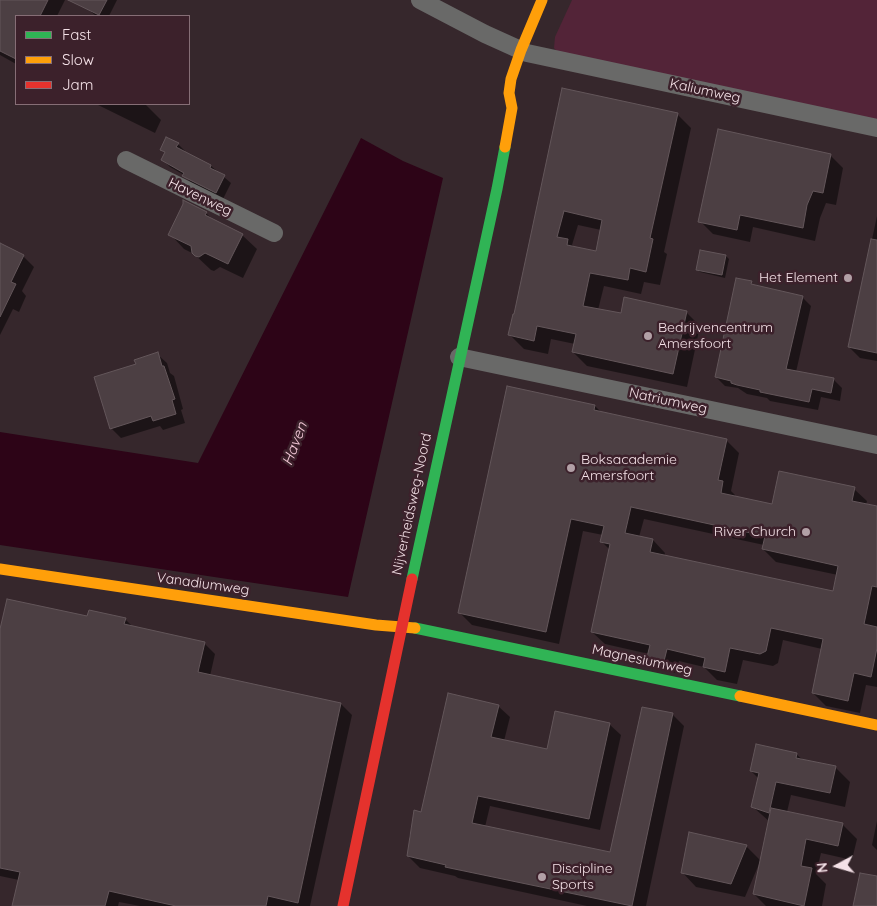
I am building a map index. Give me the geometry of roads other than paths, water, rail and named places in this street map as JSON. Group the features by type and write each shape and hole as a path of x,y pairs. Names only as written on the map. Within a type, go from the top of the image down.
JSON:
{"street":[{"path":"420,0 485,34 530,54"},
{"name":"Nijverheidsweg-Noord","path":"343,906 459,357 498,188 512,108 509,93 511,79 530,54 542,0"},
{"name":"Kaliumweg","path":"530,54 877,128"},
{"name":"Nijverheidsweg-Noord","path":"512,108 521,95"},
{"name":"Havenweg","path":"126,160 274,233"},
{"name":"Natriumweg","path":"459,357 877,445"},
{"name":"Vanadiumweg","path":"0,569 376,625 401,627"},
{"name":"Magnesiumweg","path":"401,627 420,628 877,725"}],"water":[{"name":"Haven","path":"361,138 403,161 443,178 348,597 0,545 0,432 198,463"}],"place":[{"name":"Het Element","path":"848,278"},
{"name":"Bedrijvencentrum Amersfoort","path":"648,336"},
{"name":"Boksacademie Amersfoort","path":"571,468"},
{"name":"River Church","path":"806,532"},
{"name":"Discipline Sports","path":"542,877"}]}
